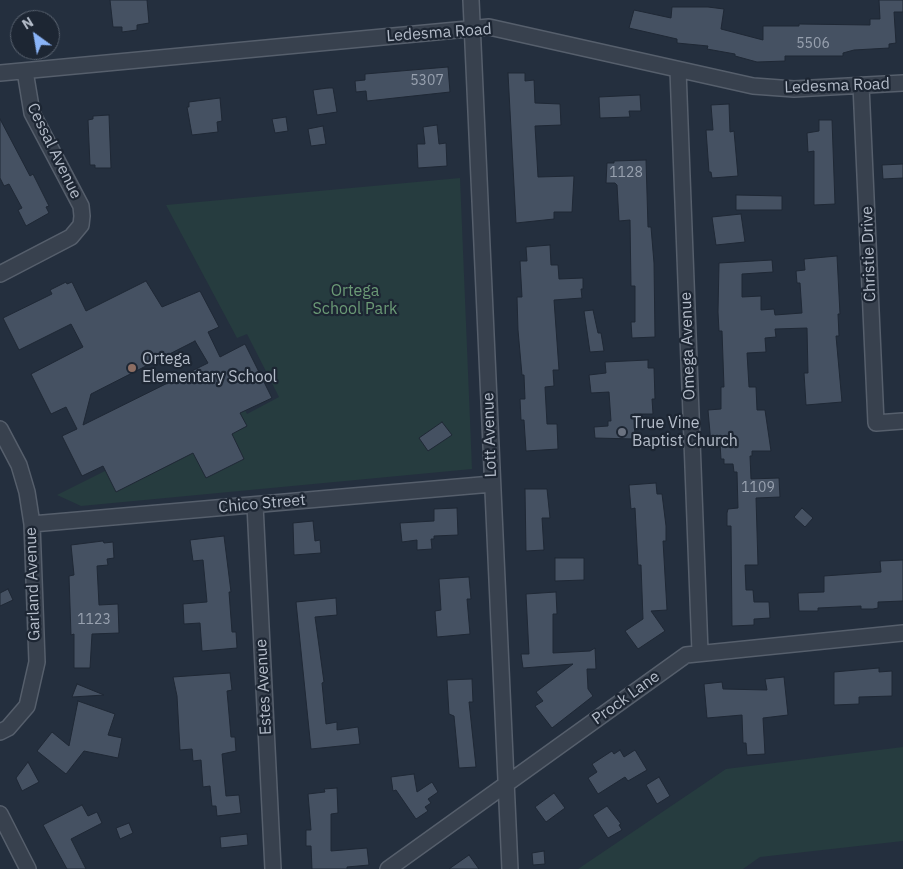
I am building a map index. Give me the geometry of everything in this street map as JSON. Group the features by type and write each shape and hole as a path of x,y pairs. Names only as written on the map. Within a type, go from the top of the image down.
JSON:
{"street":[{"name":"Lott Avenue","path":"472,0 510,869"},
{"name":"Ledesma Road","path":"0,74 473,28 500,29 678,70 773,89 903,83"},
{"name":"Omega Avenue","path":"678,70 700,652"},
{"name":"Cessal Avenue","path":"0,274 71,237 80,225 82,216 82,206 32,113 25,71"},
{"name":"Christie Drive","path":"861,85 876,423 903,422"},
{"name":"Garland Avenue","path":"0,429 19,465 27,492 32,524 37,662 27,706 8,728 0,732"},
{"name":"Chico Street","path":"32,524 492,484"},
{"name":"Estes Avenue","path":"255,505 273,869"},
{"name":"Prock Lane","path":"388,869 686,655 700,652 903,633"},
{"path":"0,814 28,869"}],"green space":[{"name":"Ortega School Park","path":"460,178 472,469 81,506 57,495 241,403 247,414 279,397 247,334 237,338 166,205"},
{"path":"903,747 903,841 760,857 743,869 578,869 726,769"}],"building":[{"path":"110,0 147,0 149,23 137,25 137,30 122,32 122,27 113,27"},
{"path":"879,0 903,0 903,12 894,12 896,43 889,44 889,48 854,50 843,53 843,56 785,56 785,61 757,62 735,56 735,54 707,49 708,46 677,43 677,39 629,28 634,10 671,18 672,7 708,7 724,9 721,29 763,40 763,26 799,26 799,24 870,25 870,19 880,19"},
{"path":"448,67 450,92 367,101 366,91 356,92 355,81 365,80 365,74"},
{"path":"508,73 525,73 525,81 534,80 535,103 560,104 561,125 535,126 538,177 574,176 572,212 554,212 554,219 516,223"},
{"path":"333,88 337,112 317,115 313,90"},
{"path":"640,95 641,111 629,111 630,117 600,118 599,97"},
{"path":"220,98 222,121 217,122 218,132 192,135 187,107 189,107 189,102"},
{"path":"729,104 730,132 734,131 738,176 712,178 711,172 709,172 706,130 713,130 711,105"},
{"path":"109,115 111,168 95,168 95,165 90,165 88,120 93,119 93,116"},
{"path":"286,117 288,131 275,133 272,119"},
{"path":"0,119 30,176 33,174 49,206 46,207 49,213 26,226 18,210 22,208 9,184 4,186 0,178"},
{"path":"819,120 832,120 835,204 814,205 814,151 808,152 807,133 819,131"},
{"path":"437,125 439,144 446,143 447,166 418,168 417,144 425,144 423,127"},
{"path":"323,126 326,144 311,146 308,129"},
{"path":"646,160 648,227 651,227 654,263 655,337 632,338 631,322 635,322 635,286 631,286 630,220 619,221 617,185 615,183 606,183 607,163"},
{"path":"903,164 903,178 883,179 882,165"},
{"path":"736,195 782,196 782,210 736,210"},
{"path":"741,214 745,242 716,245 712,217"},
{"path":"550,245 551,265 558,265 559,279 583,278 582,298 554,300 559,370 553,370 554,386 545,387 547,424 557,424 558,449 526,451 524,420 521,420 520,399 525,399 518,330 517,297 522,297 520,261 527,261 526,247"},
{"path":"837,256 840,314 838,314 839,336 836,336 842,402 806,405 804,373 808,373 807,328 775,329 776,337 765,338 766,352 747,353 749,387 756,387 757,410 765,410 771,451 752,451 752,456 750,456 751,479 779,478 780,497 756,498 758,565 745,565 746,590 753,590 754,602 769,602 770,618 754,619 754,625 732,626 731,526 727,526 727,513 728,509 738,508 737,472 734,472 733,464 724,464 724,459 721,459 720,443 711,444 708,410 721,409 721,387 724,387 722,331 719,331 718,312 719,263 772,260 773,272 742,274 742,297 761,296 761,310 774,309 775,315 802,313 800,283 797,283 796,271 805,270 804,259"},
{"path":"146,281 162,307 200,291 219,327 208,332 220,357 245,344 272,398 240,413 247,426 232,434 244,459 206,478 193,453 116,492 103,466 82,476 62,436 77,429 66,407 51,414 31,374 83,347 71,324 19,350 3,318 52,294 50,290 66,282 67,284 72,282 86,311","holes":["195,341 208,363 83,425 91,394"]},
{"path":"593,310 598,333 601,333 604,351 590,352 584,311"},
{"path":"648,360 648,368 654,368 655,399 652,399 653,414 634,414 635,439 595,438 594,427 608,426 608,421 611,421 609,392 591,393 589,375 606,373 605,362"},
{"path":"442,422 452,435 428,451 419,438"},
{"path":"656,483 657,494 662,494 666,526 666,541 663,541 667,610 651,611 665,631 638,649 625,631 643,619 641,565 638,565 635,508 631,509 629,485"},
{"path":"525,489 547,489 550,518 542,518 544,550 526,551"},
{"path":"457,508 458,535 434,536 434,539 431,539 432,549 417,550 417,540 402,542 400,523 434,521 434,509"},
{"path":"802,508 813,518 805,527 794,517"},
{"path":"313,521 315,541 320,540 321,553 294,555 293,523"},
{"path":"224,536 231,592 229,592 232,632 236,632 237,648 202,651 200,623 184,624 183,604 207,602 203,560 193,561 190,540"},
{"path":"103,541 104,543 113,542 114,558 107,559 108,565 97,566 99,605 118,604 119,633 92,634 90,668 74,668 74,634 71,635 69,576 74,575 71,545"},
{"path":"555,558 584,558 584,580 555,581"},
{"path":"903,560 903,601 878,602 878,608 873,609 861,609 861,606 818,608 818,611 799,611 798,593 824,592 824,576 881,572 880,561"},
{"path":"469,577 471,599 467,599 470,634 437,637 435,611 441,610 439,579"},
{"path":"8,589 13,600 0,606 0,593"},
{"path":"556,592 557,614 553,614 553,653 590,651 595,648 596,669 587,669 588,689 593,696 552,728 535,706 543,701 536,692 573,664 523,668 521,654 529,654 526,594"},
{"path":"336,598 337,615 315,617 324,682 322,683 326,724 337,722 337,730 358,727 360,744 311,749 296,602"},
{"path":"879,668 879,672 892,671 892,696 859,697 859,704 834,705 834,672"},
{"path":"230,673 232,690 227,691 231,737 235,737 236,751 222,754 226,796 239,795 241,813 217,816 216,806 212,806 210,786 203,787 201,760 193,761 192,749 180,750 177,696 173,677"},
{"path":"784,677 788,715 763,718 765,754 747,755 746,743 743,743 742,715 707,718 704,684 722,682 723,689 767,690 765,679"},
{"path":"472,679 473,702 469,702 476,767 459,768 454,716 449,714 447,680"},
{"path":"77,684 104,695 72,697"},
{"path":"78,701 115,714 108,735 122,738 118,758 84,751 66,774 37,751 52,732 69,746"},
{"path":"620,750 624,757 635,750 647,770 628,781 625,777 598,794 588,778 597,772 592,764 612,751 614,754"},
{"path":"28,762 39,782 22,791 16,778"},
{"path":"414,774 417,792 432,782 438,792 428,799 431,803 425,807 428,811 416,819 396,790 393,791 391,777"},
{"path":"659,777 670,796 657,804 646,785"},
{"path":"337,788 338,813 331,814 331,851 367,848 369,865 347,867 347,869 312,869 311,846 306,846 306,830 311,830 308,794 325,792 324,789"},
{"path":"554,793 565,808 546,822 535,807"},
{"path":"82,805 88,816 97,812 102,823 71,839 86,869 67,869 43,825"},
{"path":"607,806 621,824 619,825 622,830 608,838 593,815"},
{"path":"129,823 133,833 120,839 116,828"},
{"path":"247,834 248,845 221,848 220,837"},
{"path":"544,851 545,864 533,865 532,853"},
{"path":"469,855 479,869 449,869"}],"place":[{"name":"Ortega Elementary School","path":"132,368"},
{"name":"True Vine Baptist Church","path":"622,432"}]}
